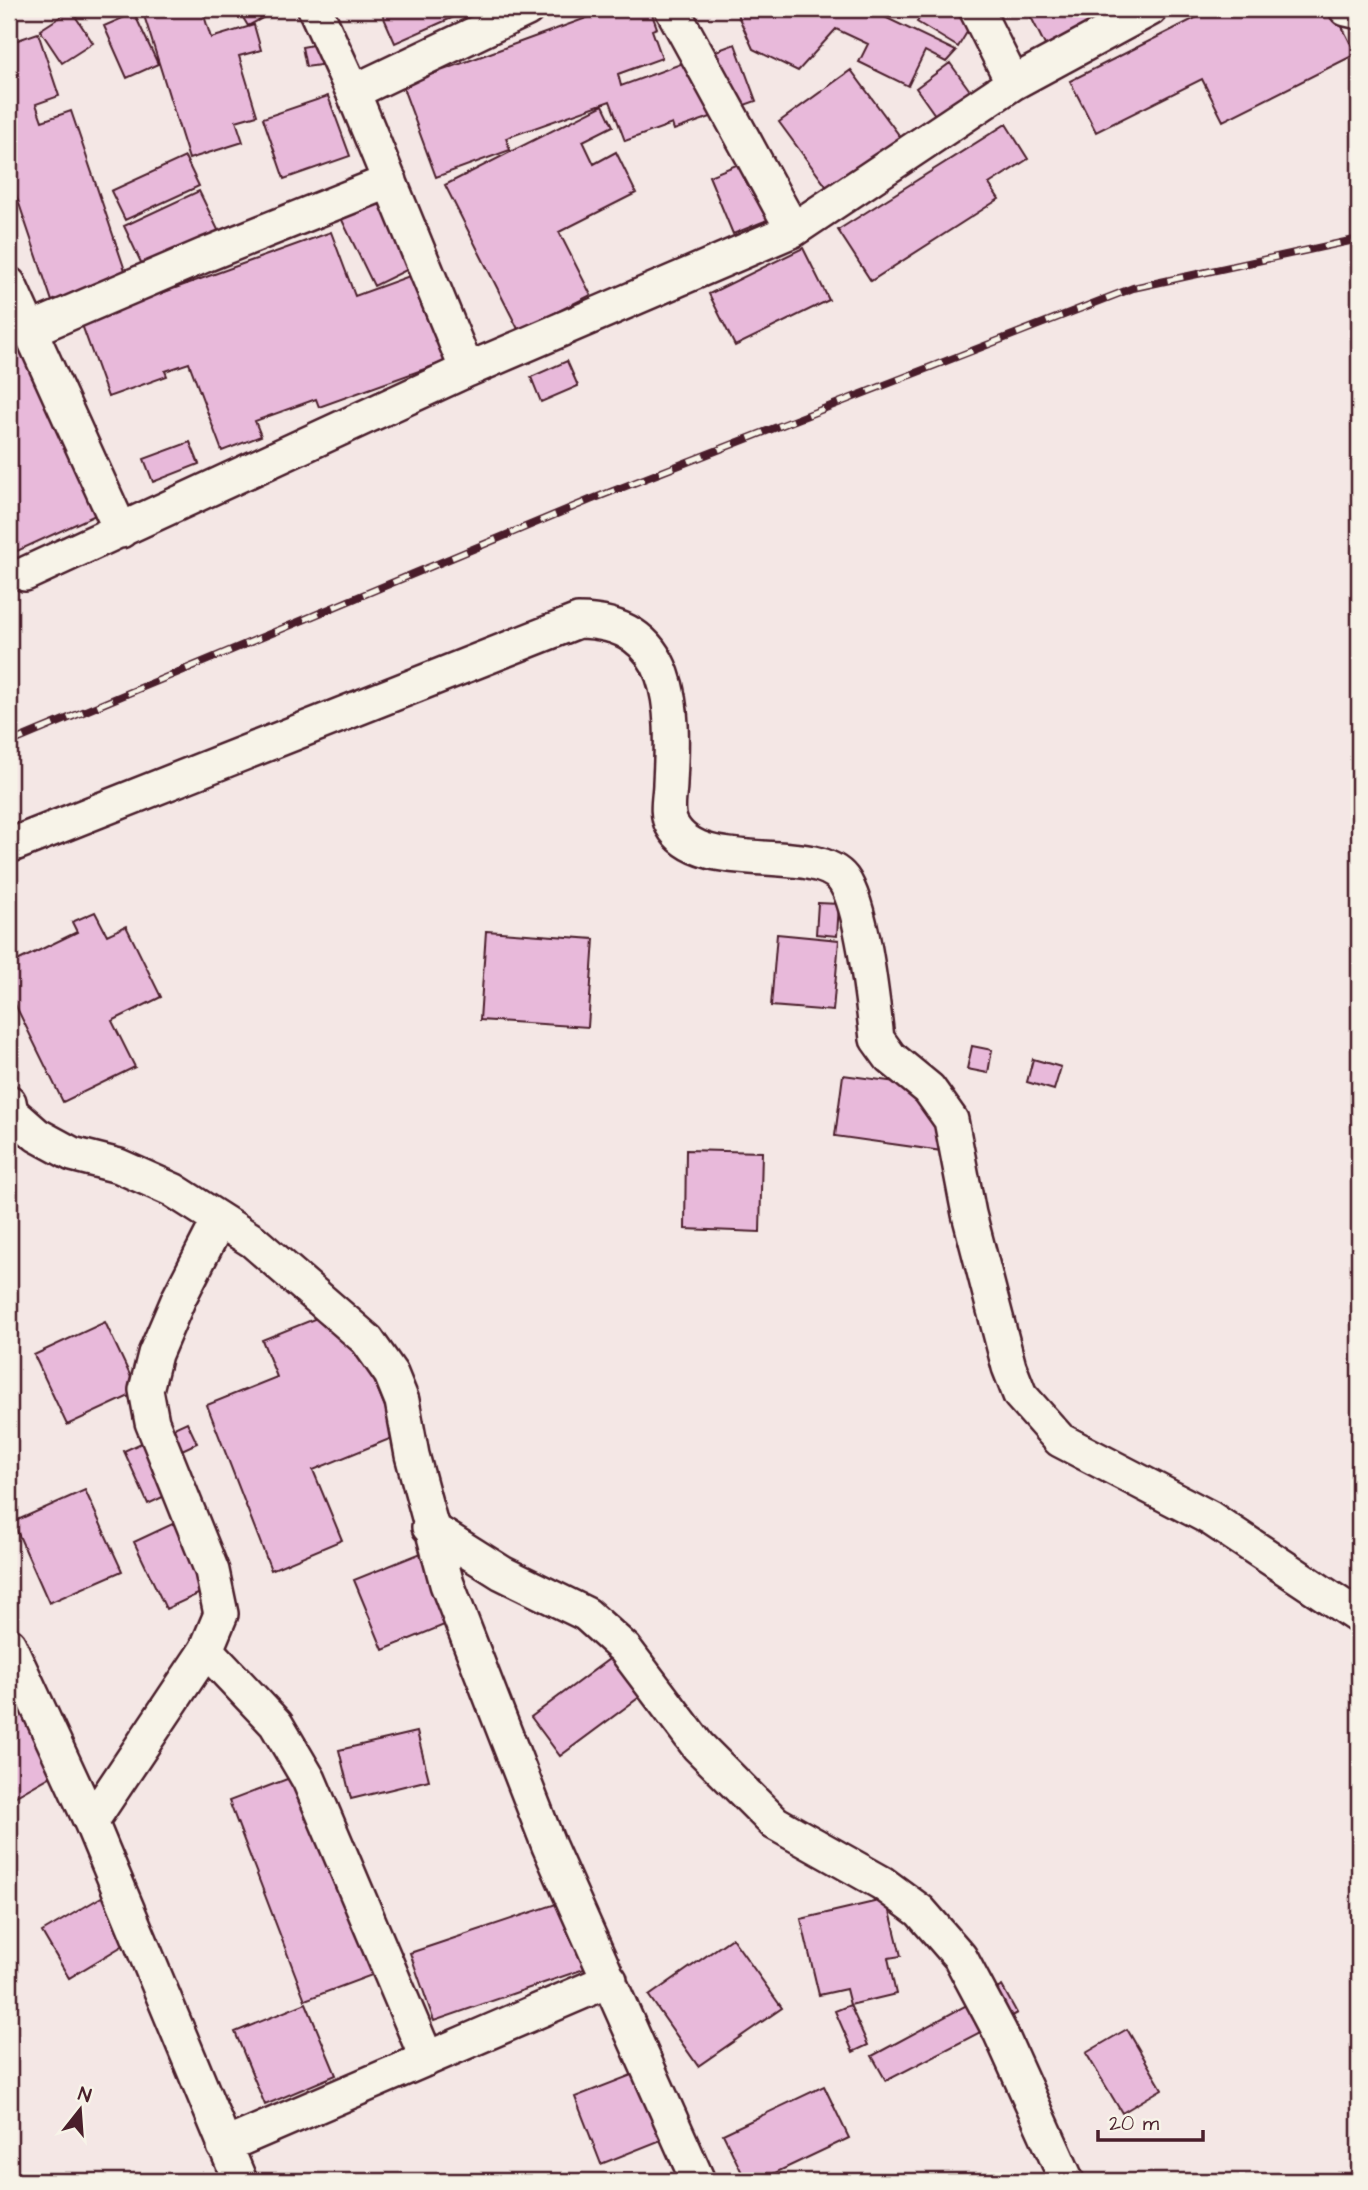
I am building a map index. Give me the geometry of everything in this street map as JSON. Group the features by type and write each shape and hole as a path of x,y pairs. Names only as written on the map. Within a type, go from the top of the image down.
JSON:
{"street":[{"path":"315,9 353,92 467,370"},
{"path":"353,92 527,9"},
{"path":"672,9 793,230"},
{"path":"976,9 1013,83"},
{"path":"25,574 467,370 793,230 1013,83 1150,9"},
{"path":"1346,9 1359,12"},
{"path":"30,330 205,255 390,181"},
{"path":"9,284 121,531"},
{"path":"9,846 578,621 602,623 626,631 649,650 661,666 668,685 671,756 668,807 671,824 693,843 722,854 812,863 830,868 844,881 855,911 877,1039 890,1057 929,1089 951,1120 969,1214 1009,1367 1020,1395 1060,1440 1210,1518 1359,1617"},
{"path":"9,1102 12,1112 37,1135 72,1154 119,1166 162,1185 253,1241 315,1292 367,1340 391,1374 402,1401 429,1527 447,1584 549,1846 698,2181"},
{"path":"91,1822 206,1650 221,1614 212,1571 152,1422 146,1390 155,1354 179,1298 219,1220"},
{"path":"429,1527 502,1573 586,1614 625,1649 698,1746 775,1823 882,1883 920,1911 960,1957 1000,2032 1066,2181"},
{"path":"9,1645 91,1822 240,2181"},
{"path":"206,1650 276,1724 309,1780 427,2059"},
{"path":"224,2146 610,1980"}],"building":[{"path":"142,9 202,9 211,38 254,25 261,50 239,56 257,115 236,121 243,142 189,159"},
{"path":"238,9 279,9 248,26"},
{"path":"380,9 472,9 395,43"},
{"path":"611,9 650,9 657,28 652,30 662,58 618,74 621,86 735,44 756,101 674,130 672,124 625,141 610,101 506,138 510,150 436,177 402,85"},
{"path":"735,9 868,9 956,51 946,62 925,51 908,86 859,62 868,44 836,29 798,71 753,49"},
{"path":"925,9 947,9 972,24 958,47 917,22"},
{"path":"1027,9 1137,9 1051,57"},
{"path":"1213,9 1333,9 1356,54 1223,121 1202,79 1096,132 1070,81"},
{"path":"71,10 93,43 62,63 40,30"},
{"path":"134,13 158,64 127,78 104,26"},
{"path":"38,33 59,96 36,104 42,121 71,111 131,288 56,313 9,174 9,43"},
{"path":"334,41 327,64 306,67 302,47"},
{"path":"950,63 976,99 837,201 779,122 851,70 902,139 935,115 916,88"},
{"path":"328,96 350,156 284,179 263,118"},
{"path":"603,105 613,126 583,141 594,164 616,152 636,193 559,232 591,295 519,331 445,185"},
{"path":"1006,124 1028,159 989,184 999,199 871,281 838,230"},
{"path":"766,153 789,211 733,234 709,176"},
{"path":"185,157 199,186 125,220 111,191"},
{"path":"401,188 435,256 374,286 341,218"},
{"path":"199,191 221,236 145,271 124,226"},
{"path":"331,232 355,296 437,266 469,353 319,407 316,399 255,421 261,436 222,451 189,363 165,371 167,376 108,397 81,322"},
{"path":"803,248 829,300 735,346 709,294"},
{"path":"9,270 124,502 15,552 9,539"},
{"path":"567,361 578,386 541,402 531,377"},
{"path":"190,442 199,464 153,482 144,459"},
{"path":"818,903 839,904 837,936 816,934"},
{"path":"95,912 107,935 126,926 161,997 112,1021 135,1067 63,1102 9,992 9,965 77,932 72,922"},
{"path":"486,931 594,939 588,1027 480,1020"},
{"path":"777,934 839,940 833,1011 771,1006"},
{"path":"972,1046 992,1050 988,1073 967,1069"},
{"path":"1033,1059 1061,1067 1054,1090 1027,1082"},
{"path":"843,1075 950,1089 942,1151 835,1136"},
{"path":"686,1150 762,1152 760,1232 685,1229"},
{"path":"344,1307 397,1436 313,1470 342,1540 271,1570 207,1405 277,1377 262,1340"},
{"path":"105,1322 138,1392 67,1425 34,1355"},
{"path":"187,1422 197,1443 171,1455 186,1486 148,1504 124,1451"},
{"path":"85,1490 122,1571 49,1603 13,1522"},
{"path":"196,1513 228,1580 166,1609 134,1542"},
{"path":"431,1549 459,1619 383,1650 354,1580"},
{"path":"620,1651 649,1690 560,1756 531,1717"},
{"path":"32,1704 69,1766 9,1800 9,1717"},
{"path":"417,1732 429,1780 351,1799 339,1750"},
{"path":"303,1773 388,1969 305,2000 229,1801"},
{"path":"115,1889 142,1934 69,1978 42,1932"},
{"path":"571,1899 593,1966 434,2021 410,1953"},
{"path":"887,1899 901,1956 888,1958 896,1994 850,2005 846,1989 819,1995 801,1919"},
{"path":"732,1938 782,2008 698,2066 649,1996"},
{"path":"1002,1986 1017,2013 886,2081 872,2056"},
{"path":"306,2003 336,2075 265,2105 235,2032"},
{"path":"850,2005 868,2045 853,2052 835,2011"},
{"path":"1127,2029 1162,2089 1122,2113 1086,2053"},
{"path":"657,2065 684,2131 601,2164 575,2097"},
{"path":"824,2086 849,2138 758,2181 746,2181 723,2134"}],"railway":[{"path":"9,743 590,500 1133,288 1359,239"}]}
